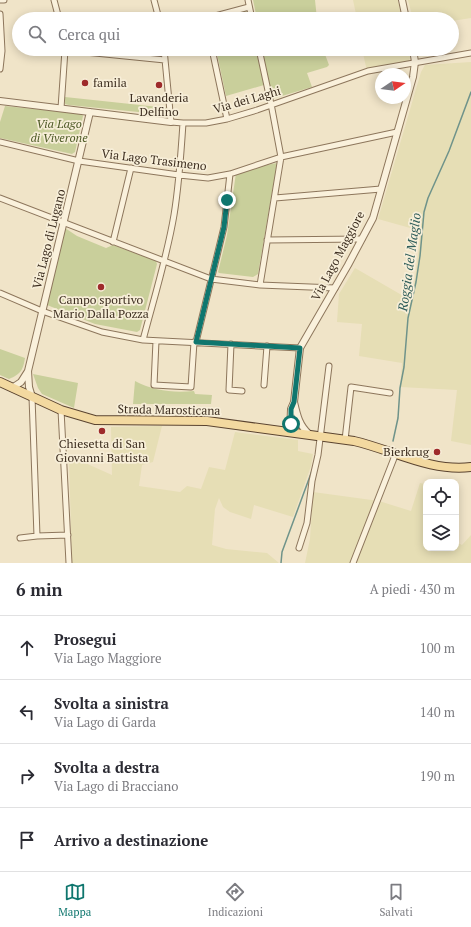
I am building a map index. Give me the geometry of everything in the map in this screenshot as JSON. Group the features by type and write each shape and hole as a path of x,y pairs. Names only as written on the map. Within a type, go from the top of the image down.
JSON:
{"main road":[{"name":"Strada Marosticana","path":"0,382 60,410 95,420 207,421 345,440 378,447 438,466 458,468 471,467"}],"street":[{"path":"54,0 57,12"},
{"path":"154,0 157,12"},
{"path":"248,0 250,12"},
{"path":"402,0 405,12"},
{"path":"231,12 249,7"},
{"path":"0,14 2,51 0,69"},
{"name":"Via dei Laghi","path":"459,55 471,53"},
{"path":"61,108 65,56"},
{"path":"125,56 165,60"},
{"path":"165,56 171,122"},
{"path":"214,56 227,119"},
{"path":"260,56 281,157 260,284"},
{"name":"Via Lago Maggiore","path":"290,432 291,409 294,402 300,348 373,218 413,77 415,62 414,56"},
{"name":"Via dei Laghi","path":"0,102 171,122 206,123 227,119 368,72 452,56"},
{"name":"Via Lago di Lugano","path":"32,398 29,387 28,371 90,112"},
{"path":"143,340 164,261 174,215 183,123"},
{"name":"Via Lago Trasimeno","path":"0,142 79,161 208,178 230,174 281,157 397,132"},
{"path":"112,242 131,168"},
{"path":"156,341 154,385 191,387 195,342 224,227 230,174"},
{"path":"275,198 381,189"},
{"path":"0,198 210,279 260,284 334,288"},
{"path":"267,240 362,239"},
{"path":"0,293 42,311 102,332 143,340 300,348"},
{"path":"231,344 229,390 242,391"},
{"path":"264,385 267,346"},
{"path":"299,548 307,523 312,481 316,468 321,436 329,366"},
{"name":"Via Lago di Lugano","path":"12,388 21,382 28,371"},
{"path":"345,440 351,387 390,393"},
{"path":"32,398 37,536"},
{"name":"Via Lago Maggiore","path":"294,402 298,420 309,434"},
{"path":"60,410 69,563"},
{"path":"353,563 396,453"},
{"path":"20,538 68,534"}],"shaded area":[{"path":"353,0 398,0 401,12 356,12"},
{"path":"408,0 471,0 471,18 459,20 459,12 411,12"},
{"path":"364,56 411,56 409,61 367,71"},
{"path":"471,62 471,445 451,441 457,390 400,387 402,363 359,356 362,324 337,322 339,294 355,268 412,301 421,231 378,219 421,72 425,65"},
{"path":"162,426 153,462 142,465 139,486 180,492 187,486 201,489 209,467 225,470 235,432 298,440 298,451 313,454 311,466 293,517 254,505 251,519 230,512 223,507 219,498 215,509 212,545 226,549 267,553 279,563 72,563 69,460 74,458 112,475 111,427"},
{"path":"420,483 423,484 423,551 459,551 459,544 462,545 471,535 471,563 305,563 310,539 313,492 379,501 411,511"}],"green space":[{"path":"253,0 315,0 316,12 256,12"},
{"path":"217,56 258,56 264,85 226,96"},
{"path":"263,56 326,56 329,65 327,67 307,73 312,87 272,99"},
{"path":"65,97 168,108 168,115 69,105 65,104"},
{"name":"Via Lago di Viverone","path":"5,106 82,114 83,116 75,152 72,154 0,138 0,122"},
{"path":"277,163 258,274 253,277 219,273 227,235 236,173 247,169"},
{"path":"65,228 77,236 106,248 113,245 156,261 157,264 140,330 137,332 95,324 47,305"},
{"path":"0,349 25,358 21,371 9,379 0,375"},
{"path":"33,374 78,383 74,408 42,394"},
{"path":"135,381 156,389 179,392 194,391 195,394 212,395 211,404 133,404"}],"waterway":[{"name":"Roggia del Maglio","path":"393,441 398,418 408,318 420,256 424,212 428,198 449,151 471,92"},
{"name":"Roggia del Maglio","path":"281,563 282,552 313,468"}],"place":[{"name":"famila","path":"85,83"},
{"name":"Lavanderia Delfino","path":"159,85"},
{"name":"Campo sportivo Mario Dalla Pozza","path":"101,287"},
{"name":"Chiesetta di San Giovanni Battista","path":"102,431"},
{"name":"Bierkrug","path":"437,452"}],"route":[{"path":"227,200 224,227 210,279 196,342 300,348 294,402 291,409 291,424"}]}
